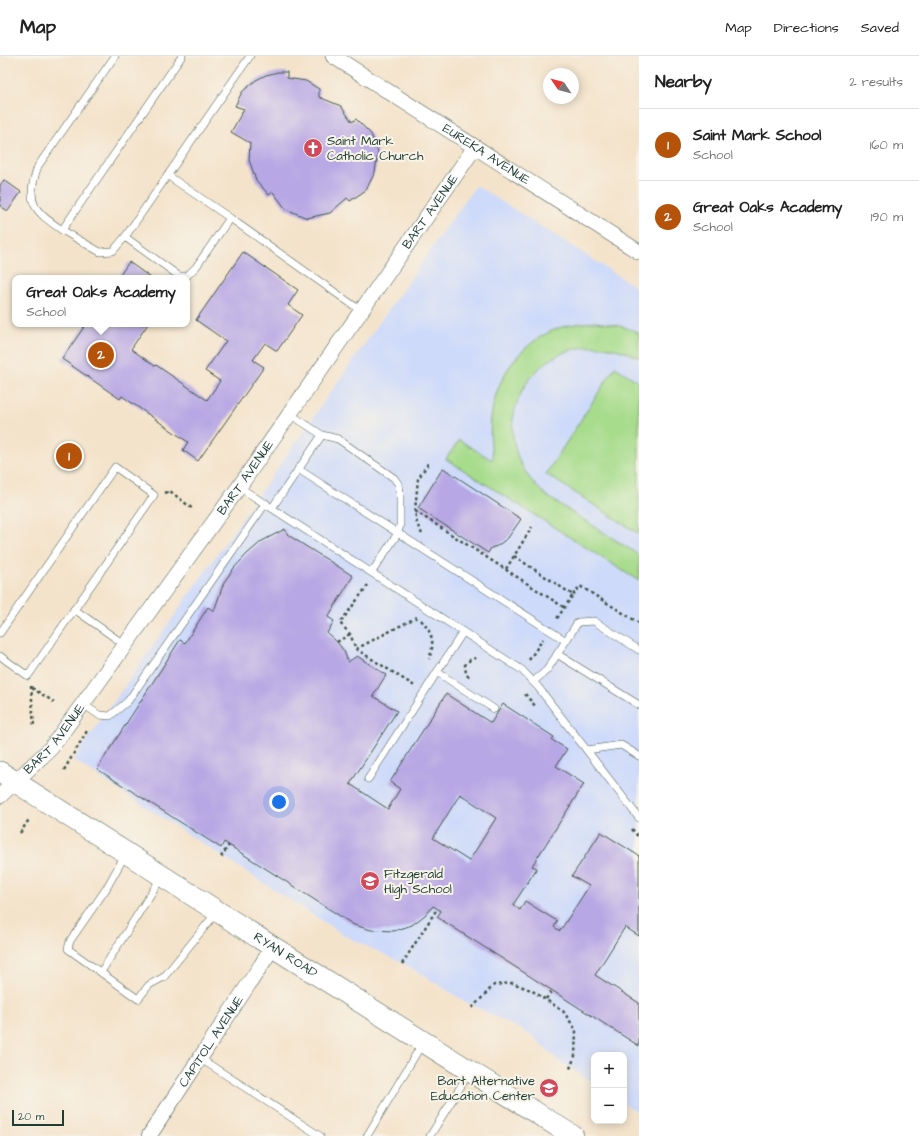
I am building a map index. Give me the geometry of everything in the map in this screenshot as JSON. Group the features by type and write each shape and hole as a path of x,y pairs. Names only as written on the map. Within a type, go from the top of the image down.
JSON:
{"main road":[{"name":"RYAN ROAD","path":"8,777 273,947 573,1136"}],"street":[{"name":"EUREKA AVENUE","path":"333,56 639,252"},
{"name":"BART AVENUE","path":"0,796 8,777 51,748 290,414 360,310 474,147"},
{"name":"CAPITOL AVENUE","path":"149,1136 201,1059 273,947"}],"lane":[{"path":"115,56 38,166 32,191 33,203 37,211 42,216 62,230 100,252 113,250 125,237 250,56"},
{"path":"62,230 182,56"},
{"path":"167,175 360,310"},
{"path":"188,275 196,267 230,218"},
{"path":"125,237 178,275"},
{"path":"290,414 322,435 338,439 394,478 399,485 400,525 398,533 372,572"},
{"path":"272,508 322,435"},
{"path":"0,634 115,467 154,495 28,676 0,656"},
{"path":"298,469 566,641"},
{"path":"239,486 522,670 587,750 639,818"},
{"path":"83,704 99,715 110,716 128,701 266,503"},
{"path":"74,609 125,645"},
{"path":"533,682 547,670 578,622 594,621 639,650"},
{"path":"368,779 463,632"},
{"path":"557,654 639,705"},
{"path":"437,672 494,709"},
{"path":"587,750 620,745 639,756"},
{"path":"127,853 106,889 70,941 68,949 138,999 149,985 164,977 217,911"},
{"path":"100,972 162,876"},
{"path":"367,1136 424,1042"},
{"path":"201,1059 320,1136"},
{"path":"430,1136 470,1071"}],"path":[{"path":"425,539 417,524 415,511 418,479 428,462"},
{"path":"154,495 170,491 194,510"},
{"path":"415,511 564,608"},
{"path":"506,569 532,527"},
{"path":"374,588 369,584 340,623 350,634 356,649 413,685 417,679"},
{"path":"573,595 580,586 639,623"},
{"path":"414,613 427,627 433,639 432,649 425,666"},
{"path":"356,649 418,616"},
{"path":"338,642 350,634"},
{"path":"469,677 466,674 465,665 470,660 477,657 481,658"},
{"path":"28,676 32,688 34,727"},
{"path":"32,688 54,702"},
{"path":"522,690 537,708"},
{"path":"64,770 68,758 87,731"},
{"path":"20,833 30,818"},
{"path":"629,825 639,838"},
{"path":"221,857 229,846"},
{"path":"402,964 437,909"},
{"path":"472,1008 494,985 512,982 531,990 563,1011 576,1030 575,1056 569,1071"},
{"path":"546,1000 552,990"}],"shaded area":[{"path":"476,185 639,289 639,1113 627,1105 627,1052 591,1052 591,1081 558,1060 533,1037 466,1002 405,964 347,937 73,760"}],"green space":[{"path":"595,322 623,327 639,333 639,358 604,347 573,349 546,363 526,384 515,410 513,440 524,469 548,497 639,555 639,581 446,459 459,440 492,460 490,438 491,418 495,399 511,364 524,349 540,337 559,328"},
{"path":"615,367 639,382 639,534 546,474"}],"building":[{"name":"Saint Mark Catholic Church","path":"278,72 287,72 287,78 306,81 319,89 319,97 341,106 352,122 356,119 371,134 378,152 375,172 366,190 350,201 347,198 330,213 307,218 286,209 273,192 269,195 256,180 249,160 250,143 231,132 244,109 235,106 242,92 256,80 266,75"},
{"path":"4,180 21,192 8,211 0,206 0,185"},
{"path":"243,252 298,290 288,305 302,315 277,351 265,343 253,360 264,367 198,461 183,450 188,442 122,396 120,399 62,359 84,327 146,327 131,349 207,400 220,381 205,371 226,341 196,320"},
{"path":"129,262 147,275 120,275"},
{"path":"443,468 521,519 508,538 497,546 491,548 488,553 418,508"},
{"path":"285,529 288,535 353,576 328,617 334,621 327,633 344,651 348,662 357,656 386,675 373,696 397,711 350,784 388,809 400,789 390,782 446,694 491,723 503,704 554,737 552,740 567,749 556,766 584,784 532,866 537,868 513,905 520,910 525,901 557,921 554,927 560,931 589,886 572,876 601,832 639,856 639,936 625,927 595,975 639,1003 639,1046 437,917 441,911 433,906 425,915 412,925 394,931 371,930 354,925 224,842 221,848 97,769 180,640 185,643 208,607 214,611 224,582 234,568 262,541","holes":["460,794 496,818 469,861 433,838"]}],"place":[{"name":"Saint Mark Catholic Church","path":"313,148"},
{"name":"Great Oaks Academy","path":"101,355"},
{"name":"Saint Mark School","path":"69,456"},
{"name":"Fitzgerald High School","path":"370,881"},
{"name":"Bart Alternative Education Center","path":"549,1088"}]}
